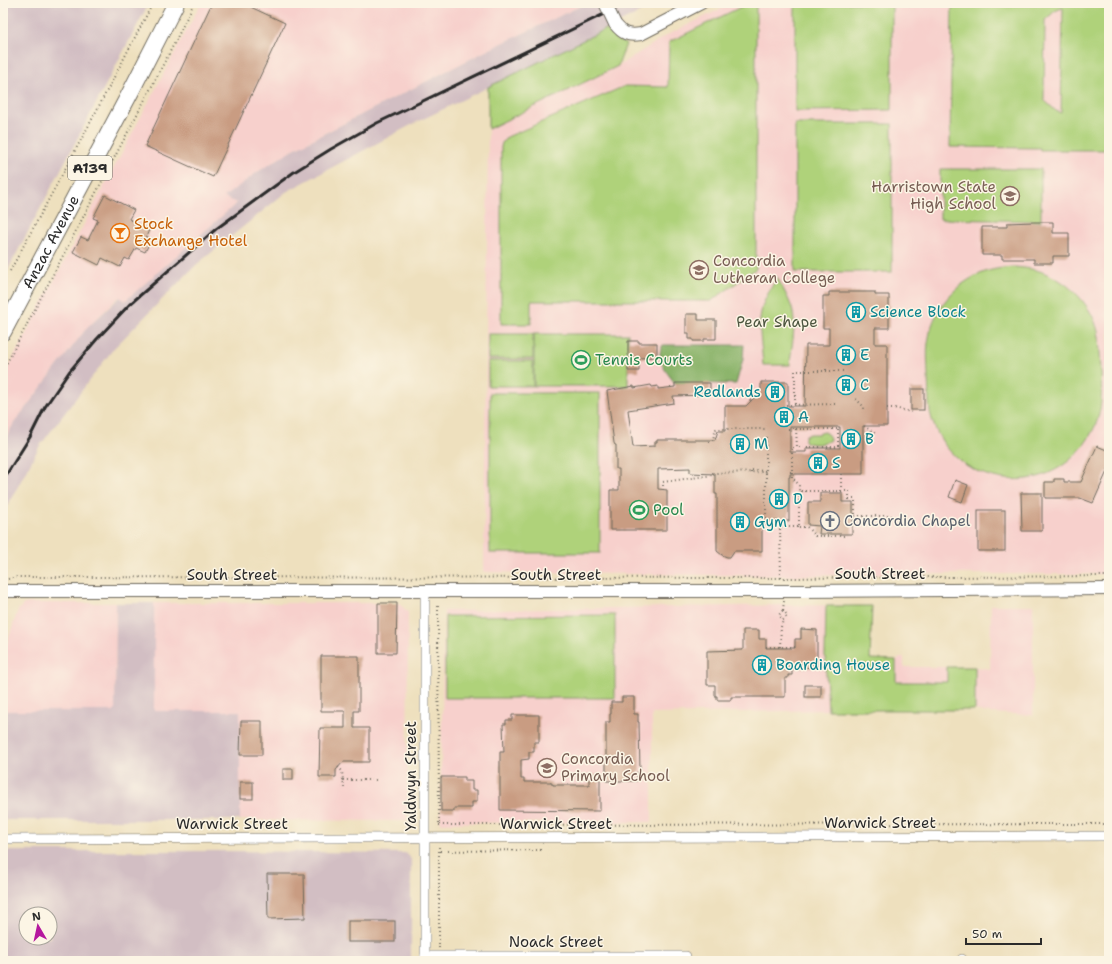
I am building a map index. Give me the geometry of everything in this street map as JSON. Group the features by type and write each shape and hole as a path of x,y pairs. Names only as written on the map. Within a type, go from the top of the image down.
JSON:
{"highway":[{"name":"Anzac Avenue","path":"3,332 128,97 176,3"}],"street":[{"path":"605,3 615,24 621,31 634,35 641,34 701,3"},
{"name":"South Street","path":"3,591 1109,589"},
{"name":"Yaldwyn Street","path":"425,591 425,958"},
{"name":"Warwick Street","path":"3,839 1109,836"},
{"name":"Noack Street","path":"425,958 439,956 686,956"}],"path":[{"path":"10,271 153,3"},
{"path":"3,370 194,3"},
{"path":"826,365 826,371"},
{"path":"795,404 795,371 843,371"},
{"path":"742,391 751,401"},
{"path":"856,399 864,408"},
{"path":"786,405 835,404"},
{"path":"887,408 911,412"},
{"path":"864,426 876,434"},
{"path":"788,429 839,428 838,448 792,447 791,472 792,477 799,484 799,527"},
{"path":"710,442 712,442 716,429 766,429"},
{"path":"796,429 796,447"},
{"path":"766,437 766,527 807,527 815,536 847,536"},
{"path":"663,490 663,482 712,476 713,473 751,473 751,470 767,472"},
{"path":"841,474 841,491"},
{"path":"799,491 850,491 849,500 855,499 854,516 894,516"},
{"path":"780,527 781,578"},
{"path":"3,579 9,579 17,576 781,578 1109,576"},
{"path":"783,620 780,615 784,605"},
{"path":"438,606 440,851 439,956"},
{"path":"780,647 780,627 787,615 783,610"},
{"path":"766,647 795,647"},
{"path":"338,767 342,771 344,788"},
{"path":"344,780 379,780"},
{"path":"439,825 1109,824"},
{"path":"440,851 541,850"}],"shaded area":[{"path":"3,3 149,3 3,279"},
{"path":"201,3 582,3 583,5 486,51 294,149 259,171 225,197 237,203 125,301 119,297 86,329 14,423 3,443 3,377"},
{"path":"587,3 659,3 413,124 286,192 196,265 114,348 39,447 3,514 3,443 14,423 86,329 120,297 125,301 237,203 224,197 259,171 294,149 486,51"},
{"name":"Concordia Lutheran College","path":"733,3 1109,3 1109,574 912,574 788,576 484,572 488,129 618,66 667,35"},
{"path":"116,603 115,711 3,711 3,655 18,610 24,604"},
{"path":"116,603 154,603 154,711 240,711 240,820 3,820 3,711 115,711"},
{"path":"154,603 399,603 408,612 407,821 240,820 240,711 154,711"},
{"name":"Concordia Primary School","path":"784,605 872,606 870,660 896,660 904,657 904,667 975,667 990,669 991,605 1033,605 1033,715 989,713 975,710 828,710 652,714 652,822 440,823 444,611"},
{"path":"3,851 405,853 411,859 411,961 3,961"}],"green space":[{"path":"749,3 756,3 756,269 711,301 531,301 531,324 501,324 502,143 507,137 625,86 668,87 669,42"},
{"path":"795,3 892,3 892,110 795,111"},
{"path":"952,3 1109,3 1109,150 1040,150 1040,148 950,147","holes":["1063,8 1061,113 1056,111 1044,100 1045,20 1055,11"]},
{"path":"606,29 617,40 626,44 618,66 488,129 488,87"},
{"path":"795,124 892,124 892,272 795,272"},
{"path":"940,169 1041,169 1041,221 940,219"},
{"path":"1014,267 1027,268 1043,272 1065,284 1087,307 1097,327 1099,337 1101,395 1100,410 1096,425 1087,441 1065,464 1047,474 1026,479 993,477 978,472 965,464 953,454 943,442 935,428 930,412 929,399 928,342 935,317 940,308 954,291 971,279 984,272"},
{"name":"Pear Shape","path":"777,277 792,308 794,329 790,365 763,365 760,329 762,308"},
{"path":"488,334 533,334 533,359 488,359"},
{"name":"Tennis Courts","path":"534,334 628,334 628,386 534,386"},
{"path":"663,345 744,345 743,359 736,384 675,383 665,370 661,360 660,355"},
{"path":"488,361 533,361 533,386 488,386"},
{"path":"490,393 600,393 600,553 490,553"},
{"path":"824,432 830,440 827,442 811,444 805,442 806,435"},
{"path":"826,606 872,606 870,659 896,660 896,682 947,682 947,667 975,667 975,710 828,710 825,655"},
{"path":"615,615 615,698 445,698 445,616"}],"building":[{"path":"212,3 242,3 285,23 213,177 145,146"},
{"name":"Stock Exchange Hotel","path":"105,195 134,210 129,219 149,230 146,237 151,240 145,252 136,248 129,260 125,258 120,267 102,258 99,265 73,252 81,237 88,240 98,220 93,218"},
{"path":"1053,222 1053,233 1069,233 1069,256 1053,256 1053,263 1034,263 1034,259 1002,259 1002,255 982,255 982,227 1007,227 1007,223"},
{"path":"829,292 875,292 875,295 889,295 889,328 875,328 875,344 887,344 887,426 863,426 863,474 790,474 789,521 762,521 762,551 734,551 730,557 727,557 717,551 717,494 715,494 715,474 690,473 690,468 658,469 658,489 667,490 667,530 610,530 610,490 619,490 619,469 616,469 616,445 614,443 607,391 634,386 634,388 651,385 652,387 658,386 658,389 675,387 675,383 710,383 710,395 673,396 674,403 628,410 633,447 655,446 655,442 657,442 657,440 715,440 718,431 725,431 725,406 746,406 761,391 761,382 788,382 788,406 805,406 806,345 829,345 829,328 823,328 823,296 829,296","holes":["790,427 840,427 840,448 806,448 806,452 790,452"]},
{"path":"686,314 698,314 698,320 716,320 716,339 693,341 693,339 689,339 689,333 686,333"},
{"path":"628,341 639,341 639,343 657,343 657,357 639,358 639,371 628,371"},
{"path":"911,389 924,389 924,410 911,410"},
{"path":"1097,446 1109,451 1109,467 1093,503 1080,498 1045,498 1045,482 1054,482 1054,479 1064,479 1064,482 1081,482"},
{"path":"955,480 968,485 962,502 949,497"},
{"name":"Concordia Chapel","path":"820,493 842,493 842,502 853,502 852,534 819,534 820,526 808,525 808,502 820,502"},
{"path":"1021,493 1042,493 1042,531 1022,531"},
{"path":"978,510 1005,510 1005,551 978,551"},
{"path":"378,603 397,603 396,653 378,653"},
{"name":"Boarding House","path":"801,629 817,630 817,667 792,668 792,675 788,675 788,678 785,678 785,697 731,697 731,700 717,700 717,696 715,696 715,685 707,685 707,651 743,650 743,630 759,630 759,639 766,639 766,648 795,648 795,639 801,639"},
{"path":"321,656 359,656 359,711 354,711 354,728 369,728 369,762 343,762 336,770 336,777 319,777 320,728 345,728 345,711 321,711"},
{"path":"805,685 821,685 821,697 805,697"},
{"path":"622,697 634,697 634,714 638,714 639,722 640,772 637,772 637,781 606,781 606,722 610,722 611,702 622,702"},
{"path":"512,715 539,715 539,742 534,742 534,752 529,752 529,759 521,760 521,779 524,779 524,782 551,782 553,785 589,785 589,775 600,775 600,811 500,810 500,752 504,752 503,724 506,724 506,720 512,720"},
{"path":"241,721 262,721 262,755 240,755"},
{"path":"283,769 293,769 293,780 283,780"},
{"path":"441,777 465,777 465,781 472,781 472,790 477,790 477,802 472,802 472,808 454,808 454,811 441,811"},
{"path":"240,782 253,782 253,799 240,799"},
{"path":"267,874 304,874 305,918 268,919"},
{"path":"348,921 395,921 395,942 348,942"}],"railway":[{"path":"3,480 30,437 45,407 69,372 97,339 129,305 216,229 294,172 377,123 627,3"}],"place":[{"name":"Harristown State High School","path":"1010,196"},
{"name":"Stock Exchange Hotel","path":"120,233"},
{"name":"Concordia Lutheran College","path":"699,270"},
{"name":"Science Block","path":"856,312"},
{"name":"E","path":"846,355"},
{"name":"Tennis Courts","path":"581,360"},
{"name":"C","path":"846,385"},
{"name":"Redlands","path":"775,392"},
{"name":"A","path":"784,417"},
{"name":"B","path":"851,439"},
{"name":"M","path":"740,444"},
{"name":"S","path":"818,463"},
{"name":"D","path":"779,499"},
{"name":"Pool","path":"639,510"},
{"name":"Concordia Chapel","path":"830,521"},
{"name":"Gym","path":"740,522"},
{"name":"Boarding House","path":"762,665"},
{"name":"Concordia Primary School","path":"547,768"}]}
